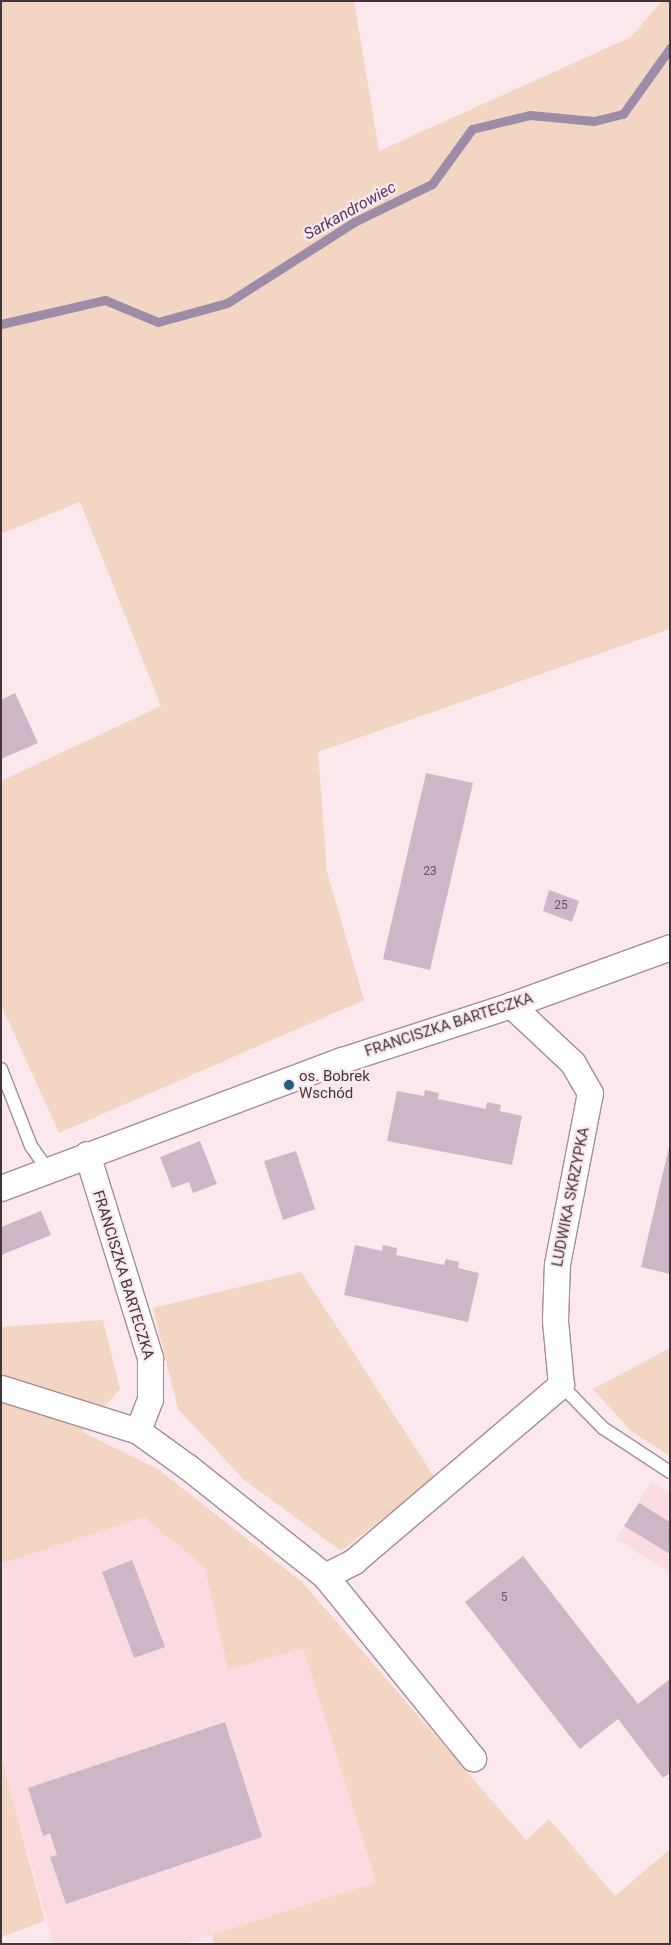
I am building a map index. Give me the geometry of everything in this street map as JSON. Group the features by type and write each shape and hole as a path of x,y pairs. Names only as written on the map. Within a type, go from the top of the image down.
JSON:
{"street":[{"name":"FRANCISZKA BARTECZKA","path":"1,1188 87,1154 342,1060 511,1005 670,947"},
{"name":"LUDWIKA SKRZYPKA","path":"511,1005 572,1063 590,1093 556,1264 556,1320 562,1386"},
{"name":"FRANCISZKA BARTECZKA","path":"87,1154 150,1358 150,1399 138,1431"},
{"path":"325,1576 354,1561 562,1386"},
{"path":"1,1388 138,1431 325,1576 472,1758"}],"lane":[{"path":"1,1069 31,1146 48,1170"},
{"path":"562,1386 603,1428 670,1472"}],"shaded area":[{"path":"1,1 354,1 379,151 631,37 662,1 670,1 670,629 318,752 327,872 364,1000 59,1133 1,1005 1,781 161,706 80,502 1,534"},
{"path":"301,1272 435,1478 341,1551 243,1479 178,1409 153,1308"},
{"path":"103,1320 120,1389 82,1432 158,1469 302,1582 526,1840 549,1819 615,1896 670,1849 670,1944 214,1944 212,1935 376,1882 303,1648 228,1670 205,1568 144,1517 1,1564 1,1327"},
{"path":"670,1348 670,1456 631,1431 593,1389"},
{"path":"651,1482 670,1493 670,1572 616,1539"},
{"path":"144,1517 205,1568 228,1669 303,1647 376,1882 185,1944 53,1944 1,1755 1,1564"},
{"path":"1,1755 45,1921 1,1937"}],"building":[{"path":"15,693 38,743 1,759 1,700"},
{"path":"426,773 473,783 430,970 383,959"},
{"path":"549,890 579,901 572,922 543,911"},
{"path":"425,1090 439,1093 438,1099 486,1109 487,1102 501,1105 500,1111 522,1116 512,1165 387,1141 397,1091 424,1096"},
{"path":"200,1141 217,1184 193,1193 189,1182 172,1188 160,1157"},
{"path":"670,1147 670,1274 641,1267"},
{"path":"296,1151 315,1209 283,1220 264,1161"},
{"path":"41,1211 51,1235 1,1255 1,1227"},
{"path":"355,1245 382,1251 383,1245 397,1248 396,1255 444,1265 446,1259 459,1262 458,1268 479,1273 468,1322 344,1295"},
{"path":"639,1503 670,1522 670,1554 624,1526"},
{"path":"523,1556 638,1704 670,1679 670,1773 663,1778 618,1719 580,1749 465,1602"},
{"path":"132,1560 165,1647 134,1658 102,1572"},
{"path":"225,1722 262,1837 66,1904 50,1857 57,1855 50,1833 43,1836 28,1788"}],"waterway":[{"name":"Sarkandrowiec","path":"1,324 105,300 158,322 227,303 354,222 432,184 472,129 530,115 594,121 623,114 670,48"}],"place":[{"name":"os. Bobrek Wschód","path":"289,1085"}]}
